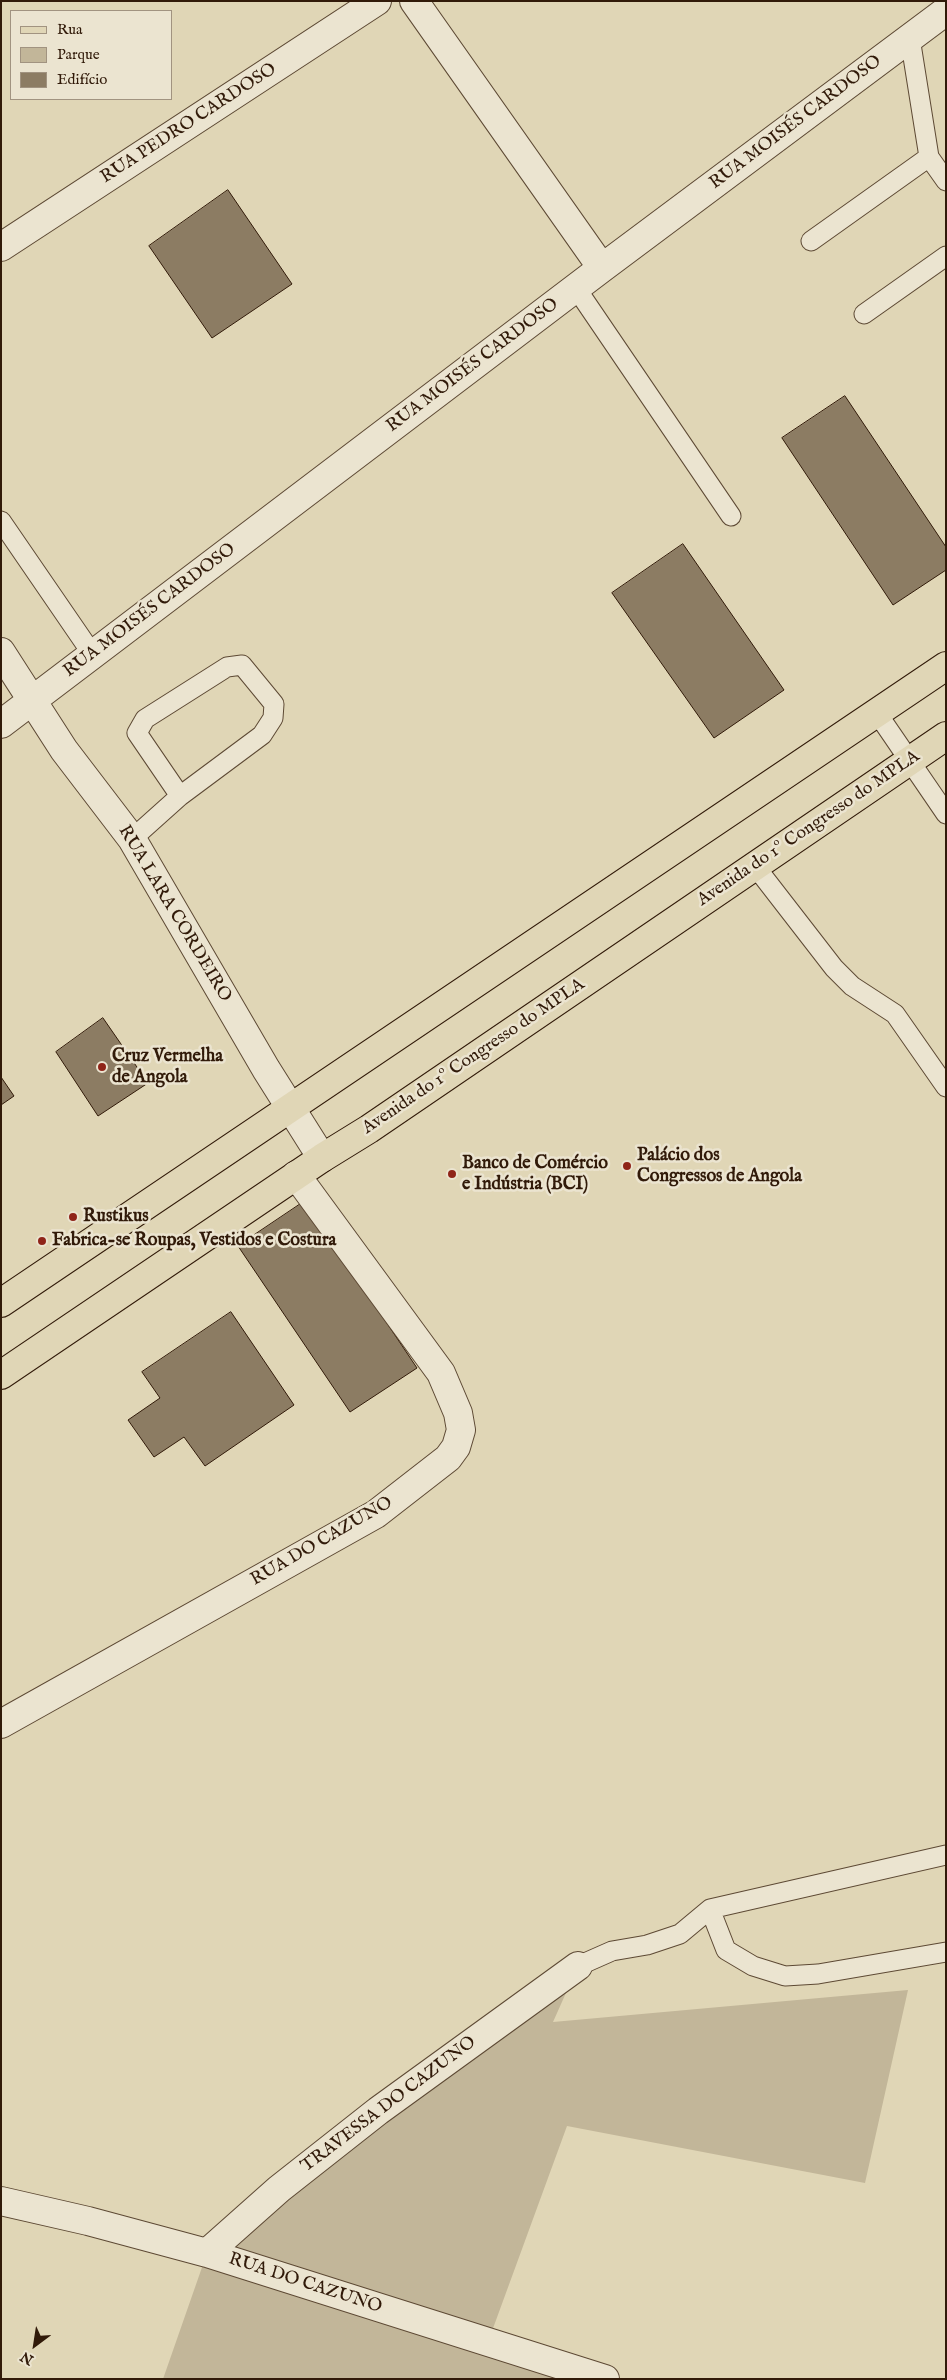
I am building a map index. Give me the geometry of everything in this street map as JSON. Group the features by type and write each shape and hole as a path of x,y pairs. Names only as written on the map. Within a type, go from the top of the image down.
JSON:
{"main road":[{"path":"1,1303 946,666"},
{"name":"Avenida do 1º Congresso do MPLA","path":"1,1375 296,1175 369,1129 908,760 946,736"}],"street":[{"name":"RUA PEDRO CARDOSO","path":"1,247 377,1"},
{"path":"414,1 602,268"},
{"name":"RUA MOISÉS CARDOSO","path":"1,724 33,702 602,268 946,12"},
{"name":"RUA LARA CORDEIRO","path":"1,652 64,750 132,839 291,1109 322,1158"},
{"name":"RUA DO CAZUNO","path":"1,1724 376,1514 432,1473 448,1458 456,1447 461,1430 458,1413 440,1373 296,1175"},
{"name":"TRAVESSA DO CAZUNO","path":"207,2253 279,2189 378,2111 578,1966"},
{"name":"RUA DO CAZUNO","path":"1,2201 88,2221 207,2253 605,2379"}],"lane":[{"path":"910,38 929,157 946,181"},
{"path":"811,241 929,157"},
{"path":"864,314 946,256"},
{"path":"576,288 731,516"},
{"path":"1,521 93,655"},
{"path":"132,839 180,796 262,735 273,718 274,704 242,665 227,667 145,719 140,726 137,733 180,796"},
{"path":"877,713 946,814"},
{"path":"755,866 834,968 852,986 895,1014 946,1087"},
{"path":"578,1966 612,1951 647,1945 680,1934 710,1909 946,1855"},
{"path":"710,1909 726,1950 752,1966 785,1976 818,1974 946,1952"}],"green space":[{"path":"578,1966 553,2022 908,1990 865,2183 567,2126 488,2342 605,2379 163,2379 207,2253"}],"building":[{"path":"228,190 292,284 212,338 149,246"},
{"path":"845,396 946,547 946,570 893,605 782,438"},
{"path":"683,544 784,690 714,738 612,593"},
{"name":"Cruz Vermelha de Angola","path":"103,1018 148,1083 98,1116 56,1052"},
{"path":"1,1077 14,1096 1,1105"},
{"path":"305,1201 417,1368 350,1412 238,1246"},
{"path":"231,1312 294,1405 205,1466 184,1437 154,1457 128,1420 160,1398 142,1372"}],"place":[{"name":"Cruz Vermelha de Angola","path":"102,1067"},
{"name":"Palácio dos Congressos de Angola","path":"627,1166"},
{"name":"Banco de Comércio e Indústria (BCI)","path":"452,1174"},
{"name":"Rustikus","path":"73,1217"},
{"name":"Fabrica-se Roupas, Vestidos e Costura","path":"42,1241"}]}
